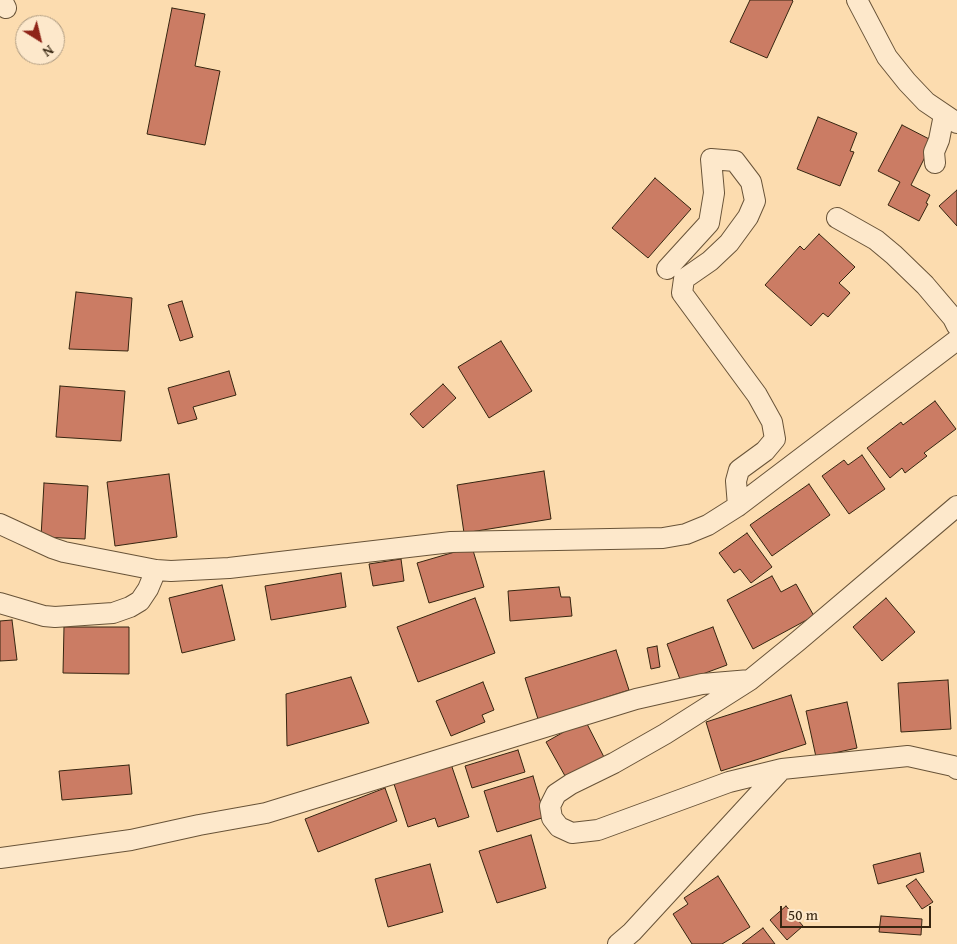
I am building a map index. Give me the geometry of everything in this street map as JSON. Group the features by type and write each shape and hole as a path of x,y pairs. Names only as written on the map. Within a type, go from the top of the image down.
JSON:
{"street":[{"path":"857,0 868,23 906,82 926,102 951,119 934,152 935,163"},
{"path":"667,269 709,223 714,193 711,159 735,161 751,182 755,201 748,217 729,244 710,261 684,279 682,293 757,395 772,422 776,440 765,451 739,470 736,481 738,506"},
{"path":"837,218 876,240 894,255 925,285 953,318 957,326"},
{"path":"0,524 64,552 156,570 171,571 228,568 451,542 663,538 686,534 708,525 738,506 957,340"},
{"path":"957,506 798,642 750,680 665,734 556,794 550,806 552,818 559,827 572,833 598,830 730,782 782,769 908,756 953,766 957,769"},
{"path":"0,603 44,616 55,617 113,613 130,608 140,600 148,589 156,570"},
{"path":"0,858 115,843 266,813 636,699 702,684 750,680"},
{"path":"618,944 632,932 782,769"}],"building":[{"path":"750,0 793,1 767,58 730,42"},
{"path":"172,8 205,14 195,66 220,71 205,145 147,134"},
{"path":"818,117 857,133 850,151 854,152 840,186 797,169"},
{"path":"902,125 933,141 911,185 930,195 926,203 928,204 919,221 888,205 900,182 878,171"},
{"path":"655,178 691,209 648,258 612,228"},
{"path":"957,190 957,226 939,206"},
{"path":"819,234 855,267 839,283 850,293 828,317 823,313 811,326 765,285 800,246 804,250"},
{"path":"76,292 132,298 128,351 69,349"},
{"path":"182,301 193,337 180,341 168,305"},
{"path":"501,341 532,391 489,418 458,367"},
{"path":"229,371 236,395 193,407 197,419 178,424 168,388"},
{"path":"443,384 456,398 423,428 410,414"},
{"path":"60,386 125,391 121,441 56,437"},
{"path":"935,401 956,429 924,453 927,456 905,473 902,468 890,478 867,448 901,422 903,425"},
{"path":"862,455 885,489 849,514 822,476 844,460 848,465"},
{"path":"544,471 551,519 464,533 457,485"},
{"path":"169,474 177,537 115,546 107,482"},
{"path":"44,483 88,486 85,539 41,537"},
{"path":"809,484 830,515 772,556 750,525"},
{"path":"747,533 772,567 751,583 740,569 734,573 719,553"},
{"path":"472,547 484,587 429,603 417,563"},
{"path":"401,559 404,581 373,586 369,564"},
{"path":"341,573 346,607 271,620 265,586"},
{"path":"772,576 781,592 796,584 814,616 753,649 727,600"},
{"path":"222,585 235,640 182,653 169,598"},
{"path":"559,587 561,597 570,597 572,616 510,621 508,591"},
{"path":"475,598 495,653 418,682 397,627"},
{"path":"886,598 915,632 882,661 853,627"},
{"path":"12,620 17,660 0,661 0,621"},
{"path":"64,627 129,627 129,674 63,673"},
{"path":"713,627 727,665 681,682 667,644"},
{"path":"657,646 660,667 651,669 647,648"},
{"path":"616,650 629,690 538,719 525,678"},
{"path":"351,677 369,723 287,746 286,694"},
{"path":"948,680 951,729 901,732 898,683"},
{"path":"483,682 494,710 482,715 485,722 451,736 436,701"},
{"path":"791,695 806,744 721,771 706,722"},
{"path":"847,702 857,748 816,757 806,711"},
{"path":"585,720 606,761 569,783 546,742"},
{"path":"518,750 525,772 472,788 465,766"},
{"path":"451,764 469,817 438,827 435,818 408,827 394,784"},
{"path":"129,765 132,794 62,800 59,771"},
{"path":"533,776 545,817 497,832 484,791"},
{"path":"385,788 397,821 318,852 305,819"},
{"path":"531,835 546,888 497,903 479,851"},
{"path":"920,853 924,872 878,884 873,865"},
{"path":"430,864 443,912 388,927 375,879"},
{"path":"718,876 750,927 722,944 692,944 673,914 688,904 684,898"},
{"path":"916,879 933,902 922,909 906,886"},
{"path":"786,906 803,926 787,940 770,920"},
{"path":"881,916 922,919 921,935 879,932"},
{"path":"763,928 775,944 742,944"}]}
